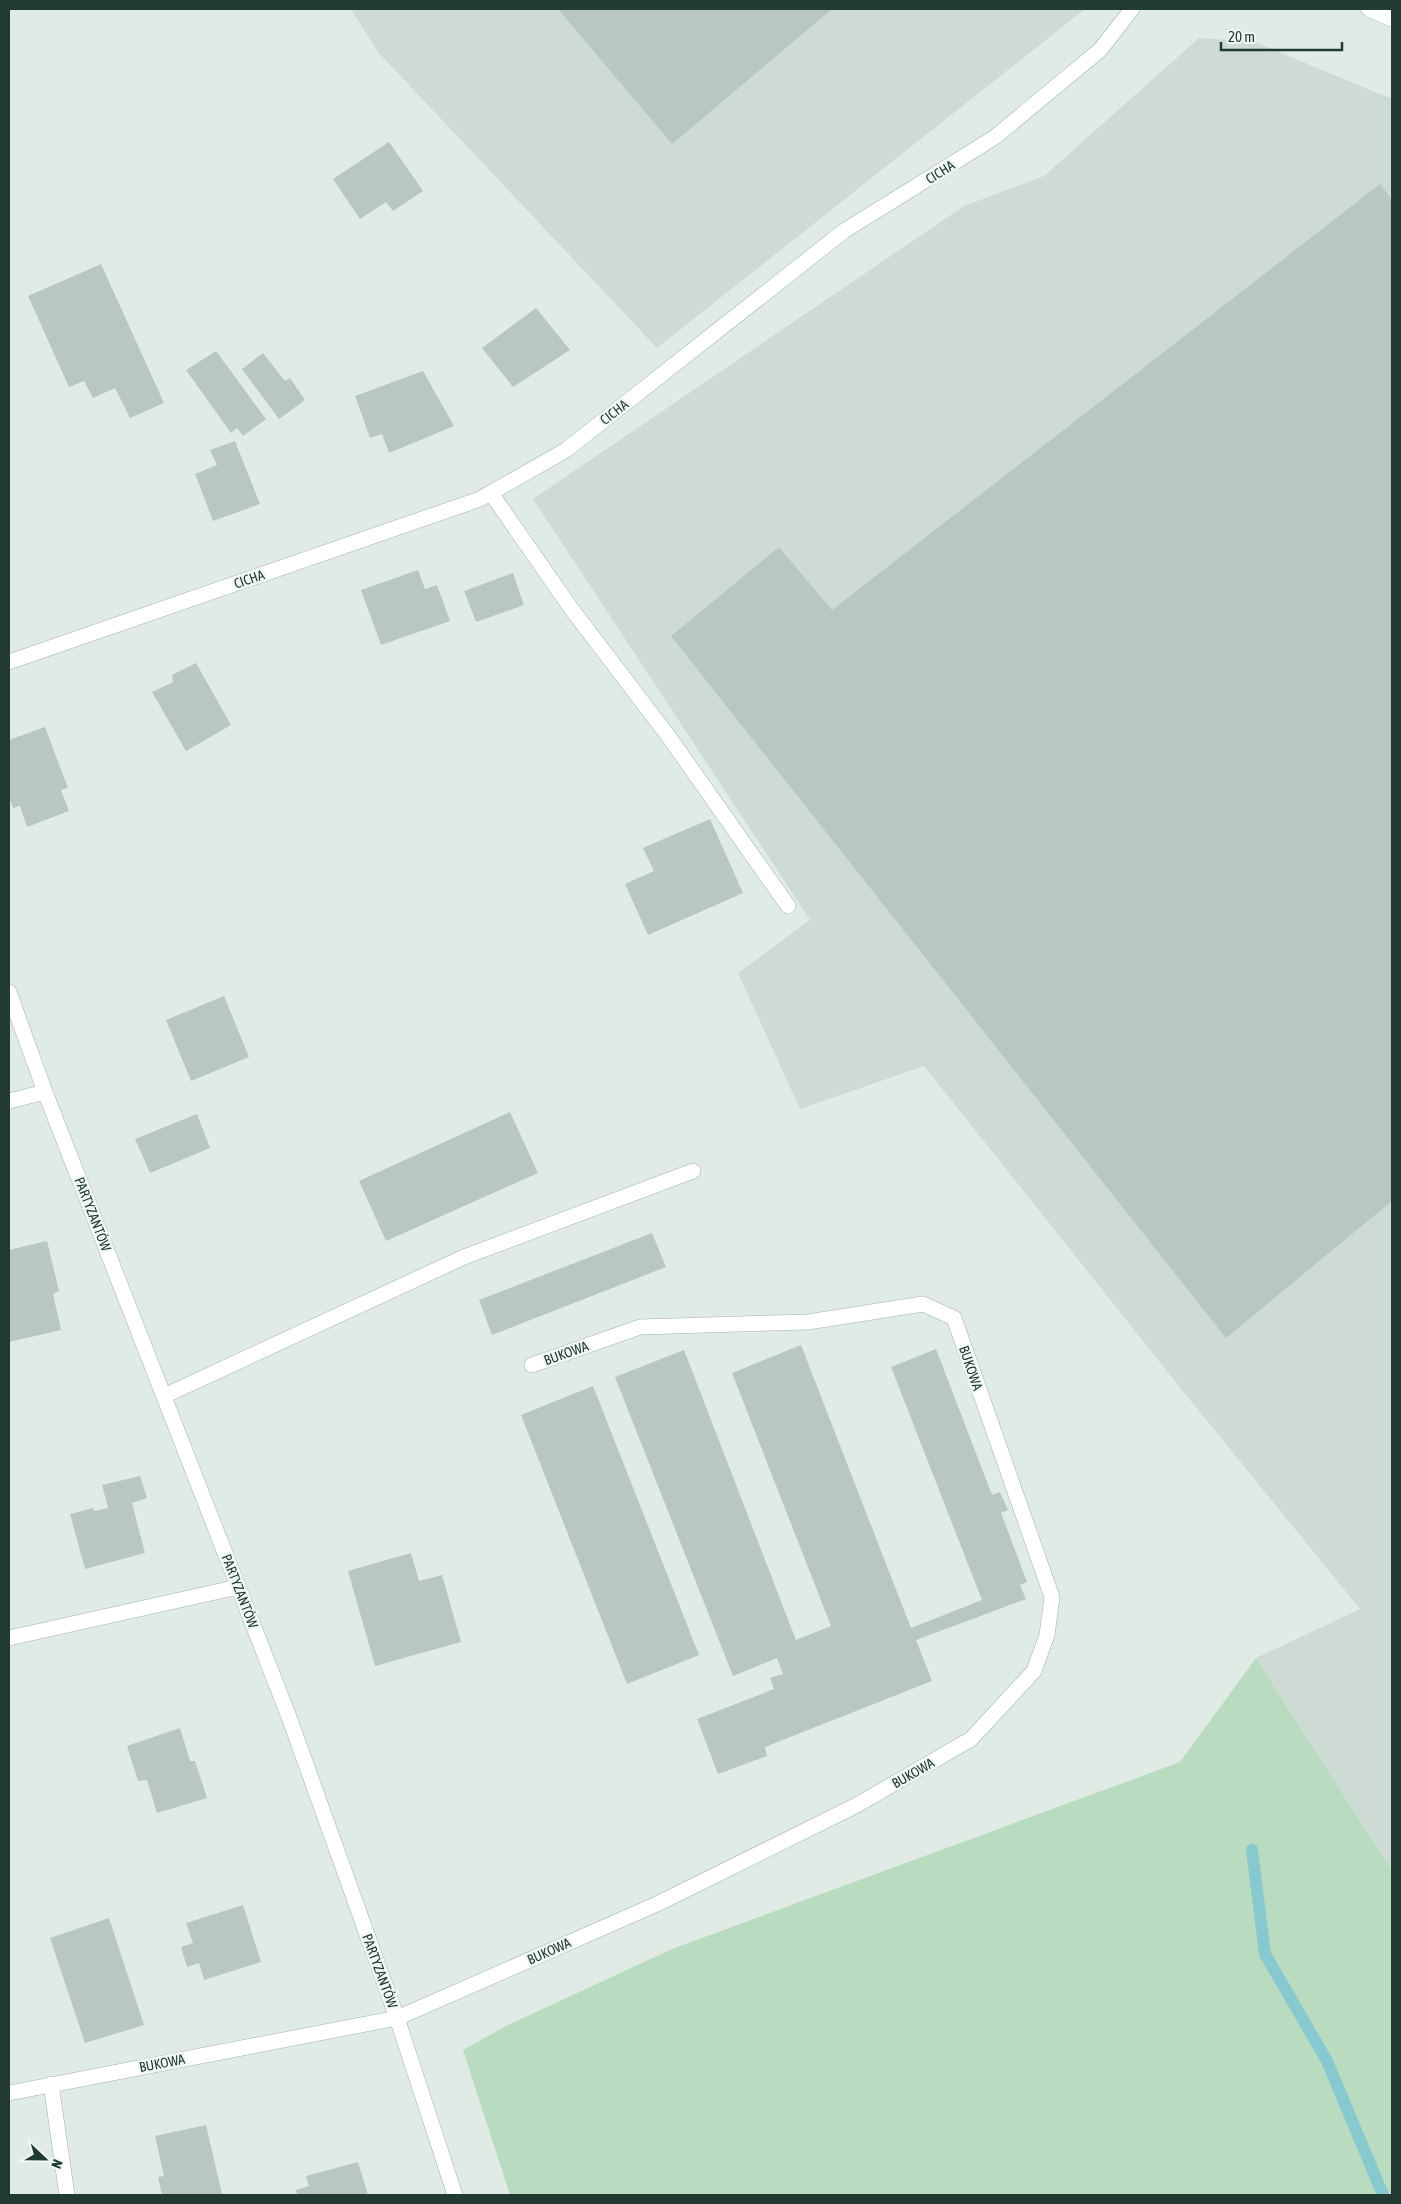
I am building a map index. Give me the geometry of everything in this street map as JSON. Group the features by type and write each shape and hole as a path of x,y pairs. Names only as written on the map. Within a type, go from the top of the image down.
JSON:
{"street":[{"name":"CICHA","path":"9,662 480,499 566,450 844,231 995,137 1100,50 1132,9"},
{"path":"1369,9 1392,19"},
{"path":"491,493 570,607 669,737 788,906"},
{"name":"PARTYZANTÓW","path":"9,992 45,1092 289,1717 397,2018 455,2195"},
{"path":"9,1101 45,1092"},
{"path":"164,1396 464,1257 693,1171"},
{"name":"BUKOWA","path":"9,2092 397,2018 657,1904 857,1805 971,1739 1034,1671 1048,1635 1052,1597 954,1318 924,1304 808,1322 640,1327 532,1366"},
{"path":"9,1638 238,1587"},
{"path":"51,2084 68,2195"}],"shaded area":[{"path":"351,9 1085,9 657,348 377,51"},
{"path":"1199,38 1255,42 1392,99 1392,1871 1256,1658 1360,1609 1178,1385 924,1066 800,1109 738,973 810,920 533,499 964,206 1044,176"}],"green space":[{"path":"1256,1658 1392,1871 1392,2195 510,2195 463,2050 506,2026 672,1949 1180,1762"}],"building":[{"path":"558,9 832,9 672,144"},
{"path":"389,142 423,191 393,211 386,202 360,219 333,179"},
{"path":"1380,184 1392,200 1392,1201 1226,1338 671,636 779,547 832,610"},
{"path":"101,264 164,403 130,418 115,388 93,398 84,381 69,387 28,296"},
{"path":"536,308 570,350 513,387 482,348"},
{"path":"216,351 266,419 243,436 237,428 231,433 186,370"},
{"path":"263,353 285,381 290,378 305,400 279,419 242,369"},
{"path":"423,371 454,426 389,453 382,434 370,438 355,396"},
{"path":"235,441 260,504 213,521 195,474 217,465 210,450"},
{"path":"418,570 425,589 437,585 450,621 381,645 361,590"},
{"path":"513,573 524,605 476,622 464,591"},
{"path":"196,663 231,725 186,751 152,692 173,682 172,675"},
{"path":"45,727 68,788 61,790 69,811 27,827 20,806 13,808 9,797 9,740"},
{"path":"710,819 743,893 648,935 625,884 654,871 643,848"},
{"path":"224,996 249,1057 191,1081 166,1020"},
{"path":"510,1112 538,1173 386,1241 359,1181"},
{"path":"197,1114 210,1148 150,1173 135,1139"},
{"path":"652,1233 666,1267 492,1335 479,1300"},
{"path":"47,1241 59,1291 53,1294 61,1330 9,1342 9,1250"},
{"path":"801,1345 911,1628 982,1600 891,1367 936,1349 992,1495 1000,1492 1008,1510 1001,1513 1027,1582 1020,1585 1026,1599 916,1640 932,1681 765,1747 767,1756 718,1774 697,1719 774,1689 770,1678 783,1674 777,1658 733,1676 615,1377 684,1350 796,1640 831,1626 732,1373"},
{"path":"593,1386 699,1655 627,1684 521,1415"},
{"path":"140,1476 147,1498 132,1503 145,1553 85,1569 70,1514 93,1508 94,1511 108,1508 102,1485"},
{"path":"411,1553 419,1581 442,1575 461,1642 375,1666 348,1571"},
{"path":"180,1728 190,1761 195,1761 207,1798 157,1813 147,1780 138,1781 127,1746"},
{"path":"243,1905 261,1962 204,1980 199,1963 187,1967 181,1947 193,1943 186,1923"},
{"path":"109,1918 144,2025 85,2043 50,1938"},
{"path":"206,2125 222,2194 162,2195 158,2177 164,2176 155,2136"},
{"path":"358,2162 368,2195 297,2195 296,2190 309,2186 306,2176"}],"waterway":[{"path":"1252,1850 1265,1954 1327,2061 1383,2195"}]}
